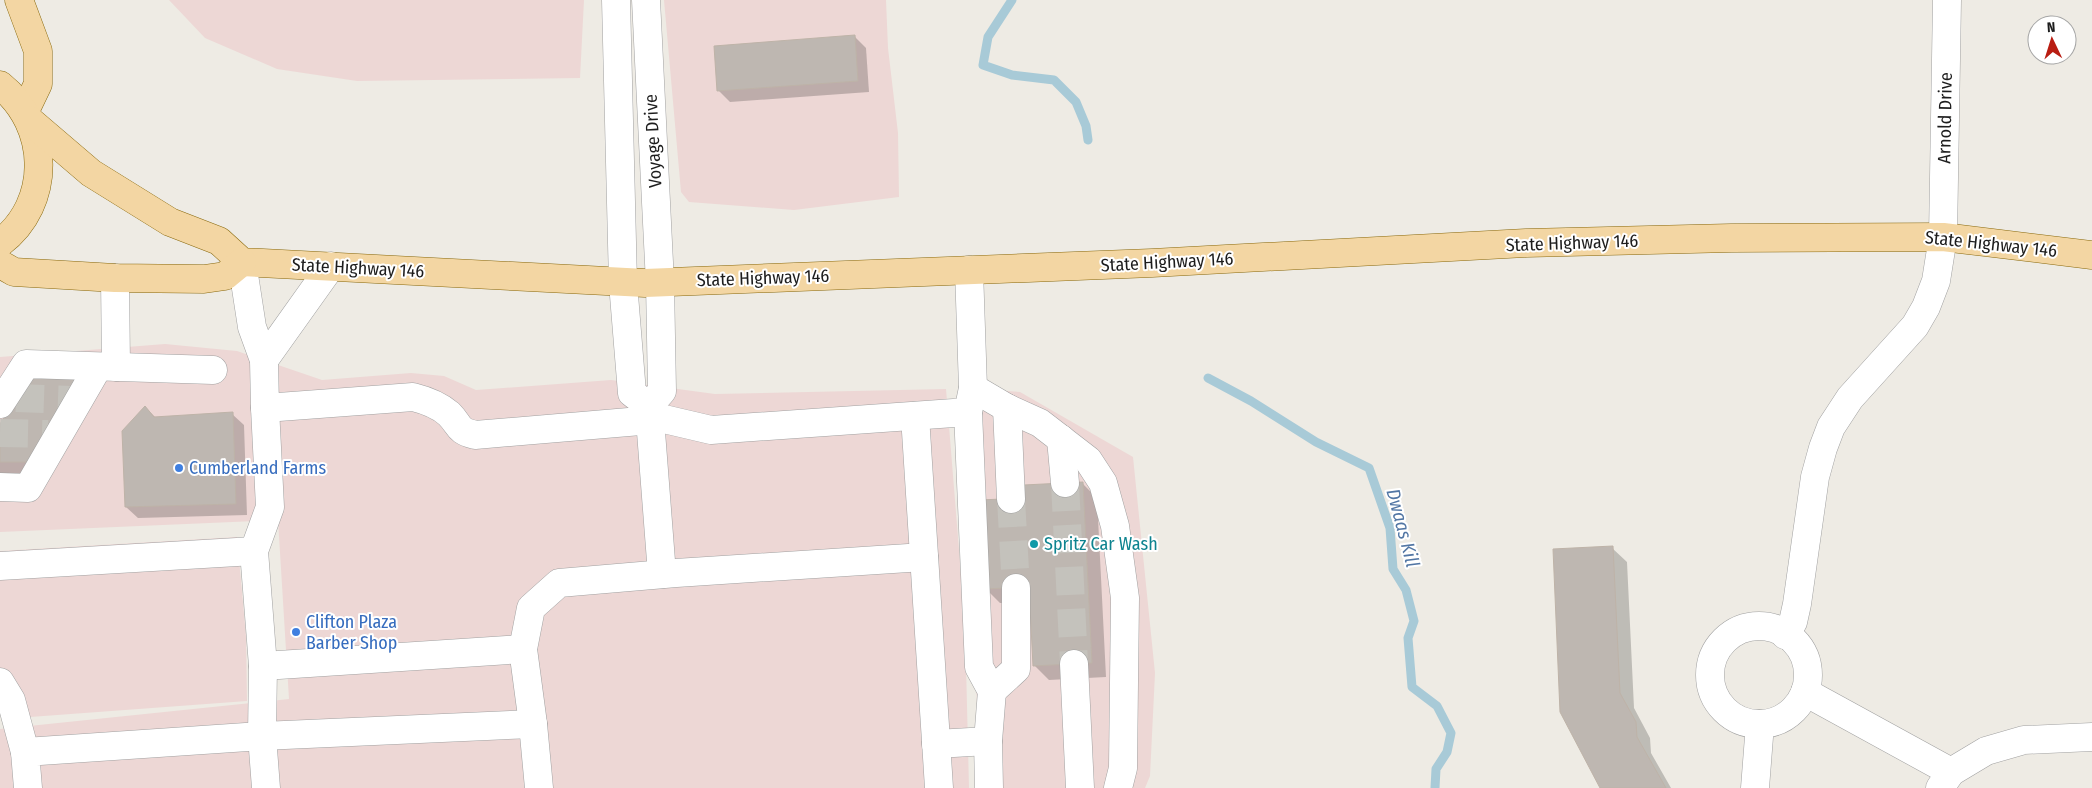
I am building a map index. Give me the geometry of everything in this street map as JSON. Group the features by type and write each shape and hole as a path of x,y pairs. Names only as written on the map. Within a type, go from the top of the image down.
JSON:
{"main road":[{"path":"0,243 23,220 33,200 39,177 40,154 27,115 38,84 38,51 18,0"},
{"path":"0,85 10,93 27,115 91,173 170,222 219,241 242,262 225,276 204,279 115,278 14,272 0,264"},
{"name":"State Highway 146","path":"242,262 623,282 660,282 969,270 1526,243 1731,238 1943,237 2092,256"}],"street":[{"name":"Voyage Drive","path":"616,0 623,282 632,393 650,413 662,391 660,282 646,0"},
{"name":"Arnold Drive","path":"1785,635 1792,622 1797,604 1815,477 1822,448 1831,427 1850,398 1915,326 1926,307 1936,281 1943,237 1947,0"},
{"path":"242,262 252,327 264,360 270,507 254,551 263,666 262,736 266,788"},
{"path":"264,360 331,266"},
{"path":"969,270 970,400 979,667 992,692 988,741 989,788"},
{"path":"0,487 28,488 54,434 76,401 107,367 115,278"},
{"path":"6,400 26,364 213,370"},
{"path":"265,408 413,397 429,401 448,414 462,432 475,435 650,413 664,419 711,430 915,416 970,400 1007,408 1040,423 1061,438 1088,460 1103,483 1114,526 1125,598 1123,768 1118,788"},
{"path":"1007,408 1011,499"},
{"path":"650,413 662,574"},
{"path":"915,416 939,788"},
{"path":"1061,438 1065,483"},
{"path":"0,566 254,551"},
{"path":"539,788 523,649 531,608 559,582 924,557"},
{"path":"992,692 1016,669 1016,588"},
{"path":"1758,626 1776,629 1793,639 1804,654 1808,673 1805,692 1795,708 1779,720 1760,724 1741,721 1725,711 1714,695 1709,676 1713,657 1723,641 1739,630 1758,626"},
{"path":"263,666 523,649"},
{"path":"1074,664 1078,784"},
{"path":"0,682 11,700 25,752 28,788"},
{"path":"1805,692 1945,780 1986,751 2024,740 2092,737"},
{"path":"25,752 262,736 533,724"},
{"path":"1755,788 1760,724"},
{"path":"936,744 988,741"}],"shaded area":[{"path":"169,0 584,0 580,78 357,81 277,69 205,38"},
{"path":"664,0 886,0 888,48 898,133 899,197 794,210 689,202 681,192"},
{"path":"165,344 237,351 322,380 411,373 444,376 476,390 611,380 715,394 946,389 965,624 969,788 0,788 0,729 289,699 278,520 0,532 0,357"},
{"path":"962,388 1020,392 1133,457 1155,673 1150,776 1145,788 981,788"},
{"path":"237,537 246,636 247,701 3,719 0,715 0,551"}],"building":[{"path":"855,35 858,81 717,91 714,46"},
{"path":"35,370 89,374 30,462 0,462 0,424"},
{"name":"Cumberland Farms","path":"145,406 154,417 233,412 236,504 125,507 122,431"},
{"name":"Spritz Car Wash","path":"1083,482 1092,663 1033,666 1029,587 985,589 980,500 1024,498 1024,485"},
{"path":"1613,546 1620,693 1636,722 1637,737 1666,788 1600,788 1560,712 1553,549"}],"waterway":[{"name":"Dwaas Kill","path":"1012,0 988,37 983,65 1012,75 1054,80 1076,102 1086,126 1088,140"},
{"name":"Dwaas Kill","path":"1208,378 1251,401 1316,442 1369,468 1390,528 1393,569 1406,590 1414,621 1408,638 1412,687 1437,706 1451,733 1447,752 1436,769 1435,788"}],"tunnel":[{"path":"16,398 71,400"},
{"path":"0,433 48,434"},
{"path":"1065,483 1074,664"},
{"path":"1011,499 1016,588"}],"place":[{"name":"Cumberland Farms","path":"179,468"},
{"name":"Spritz Car Wash","path":"1034,544"},
{"name":"Clifton Plaza Barber Shop","path":"296,632"}]}
